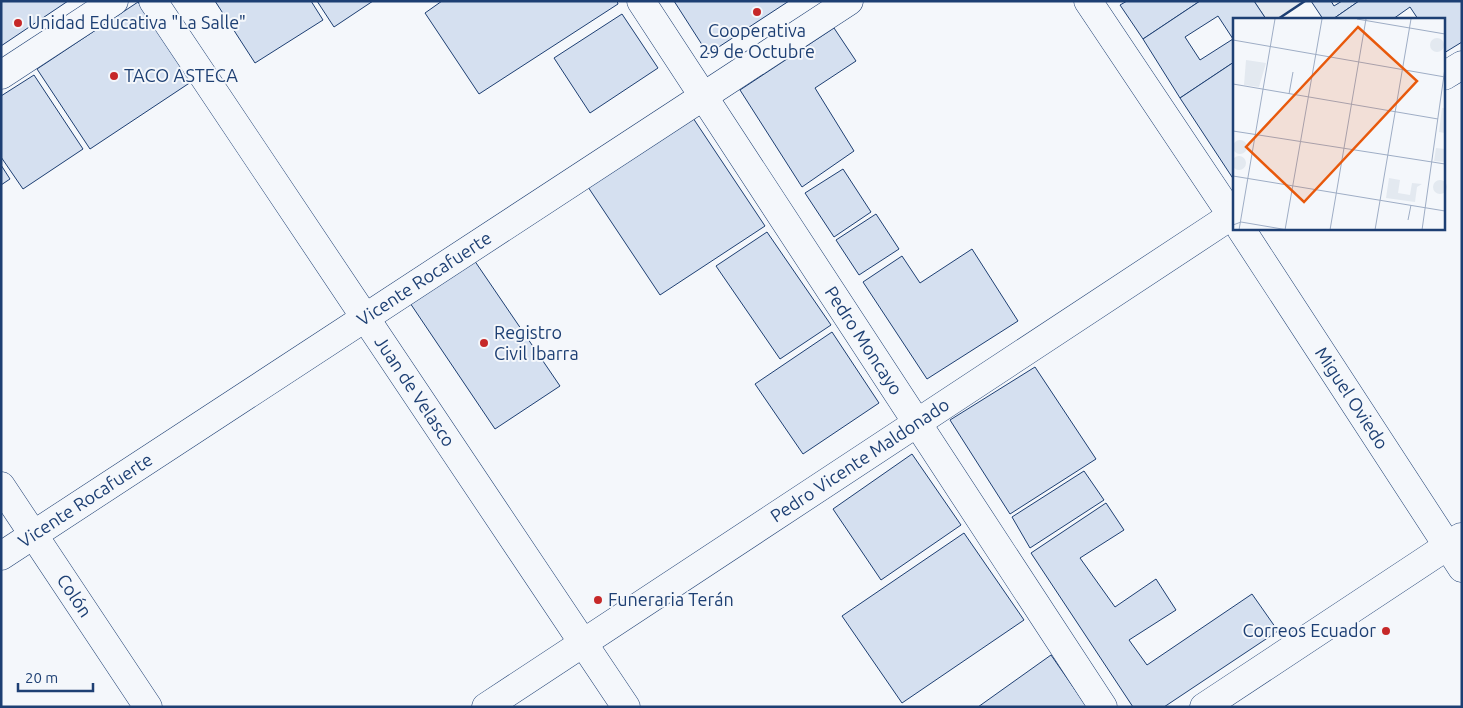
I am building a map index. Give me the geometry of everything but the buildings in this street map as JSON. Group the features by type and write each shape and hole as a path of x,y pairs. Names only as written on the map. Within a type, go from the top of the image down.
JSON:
{"street":[{"path":"1,76 114,1"},
{"name":"Juan de Velasco","path":"153,1 626,707"},
{"name":"Pedro Moncayo","path":"641,1 1103,707"},
{"name":"Vicente Rocafuerte","path":"1,556 849,1"},
{"name":"Miguel Oviedo","path":"1088,1 1233,216"},
{"path":"1446,75 1462,65"},
{"name":"Pedro Vicente Maldonado","path":"486,707 917,423 1233,220"},
{"name":"Miguel Oviedo","path":"1242,230 1457,550"},
{"name":"Colón","path":"1,486 148,707"},
{"path":"1204,707 1457,550"}],"shaded area":[{"path":"1254,1 1305,1 1280,18 1265,18"}],"wall":[{"path":"1280,18 1305,1"}],"place":[{"name":"Cooperativa 29 de Octubre","path":"757,12"},
{"name":"Unidad Educativa \"La Salle\"","path":"18,23"},
{"name":"TACO ASTECA","path":"114,76"},
{"name":"Registro Civil Ibarra","path":"484,343"},
{"name":"Funeraria Terán","path":"598,600"},
{"name":"Correos Ecuador","path":"1386,631"}]}
